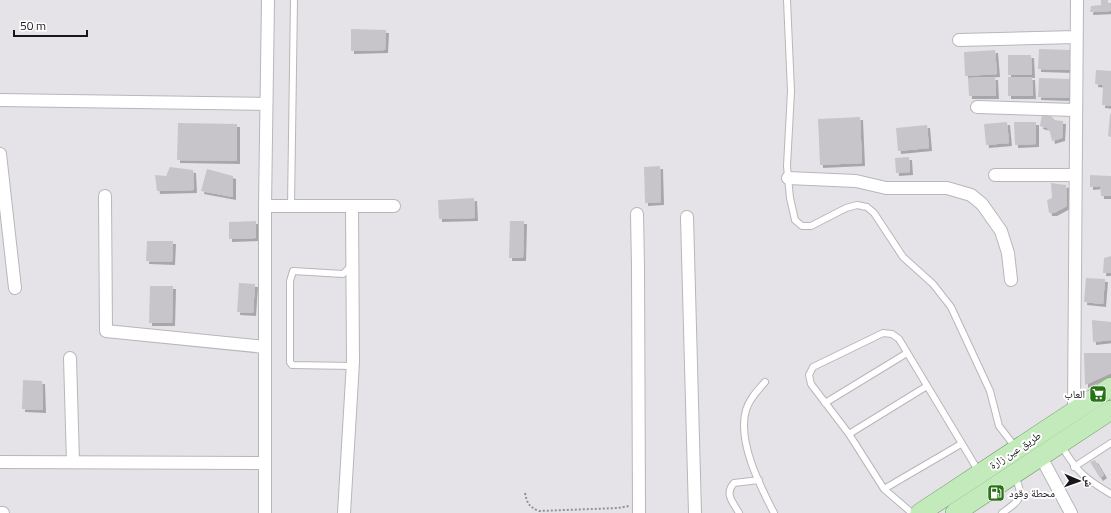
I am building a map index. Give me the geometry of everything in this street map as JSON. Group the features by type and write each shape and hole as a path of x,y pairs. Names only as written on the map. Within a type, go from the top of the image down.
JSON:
{"main road":[{"name":"طريق عين زارة","path":"920,513 1111,387"},
{"name":"طريق عين زارة","path":"955,513 1111,410"}],"street":[{"path":"265,513 265,206 268,0"},
{"path":"1074,410 1074,175 1077,0"},
{"path":"959,40 1076,37"},
{"path":"0,100 266,104"},
{"path":"977,107 1076,110"},
{"path":"0,154 15,288"},
{"path":"995,175 1074,175"},
{"path":"788,178 856,181 886,188 947,188 970,195 982,204 1002,231 1008,253 1011,280"},
{"path":"105,196 106,331 265,347"},
{"path":"265,206 394,206"},
{"path":"344,513 352,366 352,206"},
{"path":"636,214 638,266 639,509"},
{"path":"688,217 695,513"},
{"path":"70,358 73,462"},
{"path":"1041,456 1071,513"},
{"path":"0,462 265,463"}],"lane":[{"path":"291,206 294,0"},
{"path":"787,0 792,91 787,147 788,178 795,220 802,226 811,226 851,206 862,206 874,213 903,257 933,284 951,307 990,391 999,426 1017,449"},
{"path":"352,264 347,272 343,274 293,270 290,281 290,362 292,365 352,366"},
{"path":"912,513 884,488 849,434 811,384 809,375 813,367 883,333 892,334 899,339 979,473"},
{"path":"825,403 907,353"},
{"path":"765,382 750,400 745,411 745,442 759,480 774,513"},
{"path":"849,434 927,386"},
{"path":"1074,467 1111,443"},
{"path":"884,488 961,444"},
{"path":"1060,444 1074,467 1088,480 1111,494"},
{"path":"1002,513 1018,502 1020,497 1020,488 1014,474"},
{"path":"739,513 729,494 729,488 734,483 759,480"}],"path":[{"path":"525,493 526,502 531,507 539,511 618,508 639,509"}],"building":[{"path":"1101,0 1108,0 1108,3 1111,4 1111,11 1090,12 1091,6 1101,5"},
{"path":"351,29 386,30 385,50 351,51"},
{"path":"1039,49 1070,50 1070,70 1038,69"},
{"path":"995,50 997,74 965,76 964,52"},
{"path":"1008,55 1031,55 1032,75 1008,75"},
{"path":"1096,70 1111,71 1111,106 1102,105 1103,85 1095,84"},
{"path":"995,77 996,96 969,96 968,78"},
{"path":"1008,77 1032,77 1033,96 1008,96"},
{"path":"1039,78 1070,79 1069,98 1038,97"},
{"path":"1042,114 1049,114 1053,120 1063,121 1062,138 1052,141 1050,132 1047,128 1040,126"},
{"path":"1111,114 1111,137 1108,136"},
{"path":"860,117 862,163 820,165 818,119"},
{"path":"1007,122 1009,143 986,145 984,124"},
{"path":"1014,122 1036,122 1036,144 1015,145"},
{"path":"178,123 237,124 237,161 177,160"},
{"path":"927,125 929,148 898,151 896,128"},
{"path":"909,157 910,172 896,173 895,158"},
{"path":"660,166 661,202 645,203 644,167"},
{"path":"170,167 193,170 194,190 157,191 155,175 166,176"},
{"path":"207,169 233,176 233,197 201,191"},
{"path":"1090,175 1111,176 1111,196 1101,196 1100,186 1090,187"},
{"path":"1051,183 1066,185 1067,206 1054,213 1049,213 1047,200 1052,198"},
{"path":"474,198 475,218 439,219 438,200"},
{"path":"256,221 256,238 229,239 229,222"},
{"path":"510,221 524,221 523,258 509,258"},
{"path":"147,241 173,241 172,262 146,261"},
{"path":"1111,256 1111,273 1103,273 1104,258"},
{"path":"1086,278 1105,279 1103,304 1084,302"},
{"path":"239,283 255,284 253,313 237,312"},
{"path":"150,286 173,286 172,323 149,323"},
{"path":"1092,320 1111,322 1111,340 1093,342"},
{"path":"1084,353 1111,353 1111,373 1085,385"},
{"path":"23,380 42,381 43,410 22,409"},
{"path":"1095,460 1104,475 1100,478 1090,462"}],"place":[{"name":"العاب","path":"1098,394"},
{"name":"محطة وقود","path":"996,493"}]}
